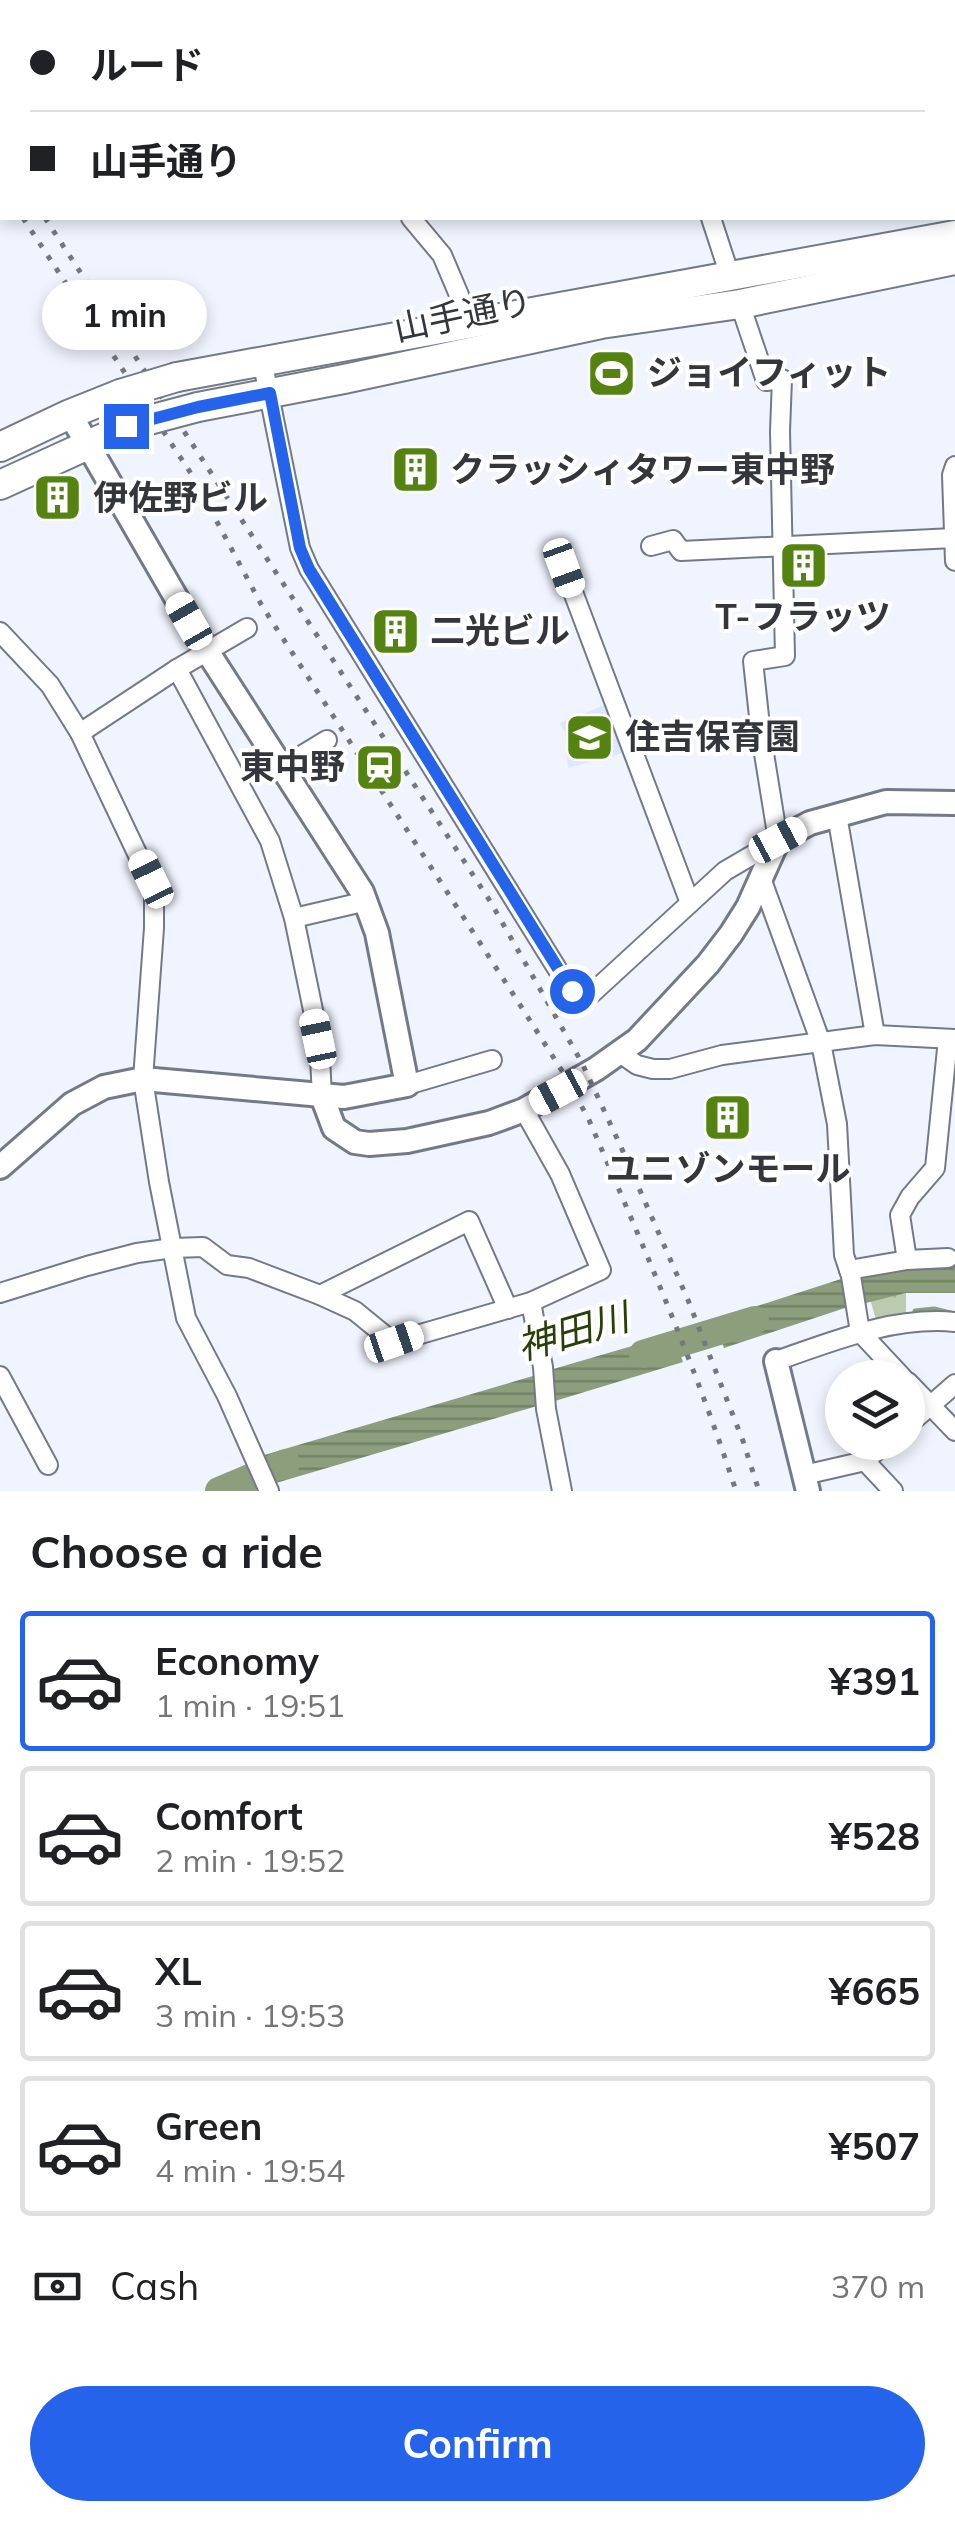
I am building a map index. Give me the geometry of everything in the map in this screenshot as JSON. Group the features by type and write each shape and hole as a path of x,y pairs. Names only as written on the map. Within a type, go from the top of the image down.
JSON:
{"main road":[{"name":"山手通り","path":"0,447 120,394 177,377 262,360 730,276 954,258"},
{"name":"山手通り","path":"0,485 134,424 198,407 344,380 600,324 740,304 954,258"}],"street":[{"path":"412,220 442,255 459,295 465,326"},
{"path":"712,220 730,276"},
{"path":"177,669 270,841 294,918 318,1039 322,1096 334,1128 355,1142 369,1144 407,1141 489,1124 524,1110 620,1054 716,954 748,907 778,840 760,735 753,661 786,656 782,379 766,381 740,304"},
{"path":"262,360 300,548 309,569 566,983 578,996 589,996 725,872 778,840 810,824 886,802 955,803"},
{"path":"70,414 207,652 366,901 377,933 407,1085"},
{"path":"955,466 955,561"},
{"path":"651,546 673,540 681,551 954,538"},
{"path":"564,568 690,903"},
{"path":"80,733 247,628"},
{"path":"0,632 50,686 80,733 154,890 143,1079 159,1182 186,1318 227,1396 269,1490"},
{"path":"280,768 326,740"},
{"path":"837,815 875,1035"},
{"path":"761,878 821,1043 836,1124 844,1255 860,1332 886,1360"},
{"path":"294,918 366,901"},
{"path":"620,1054 636,1066 670,1069 722,1055 875,1035 952,1039 935,1168 900,1215 907,1260"},
{"path":"0,1167 72,1104 104,1087 143,1079 344,1097 407,1085 492,1060"},
{"path":"0,1293 88,1266 203,1246 226,1264 249,1268 354,1311 394,1342 530,1302 601,1270 560,1174 524,1110"},
{"path":"320,1296 468,1221 508,1309"},
{"path":"850,1273 907,1260 948,1258"},
{"path":"530,1302 562,1491"},
{"path":"894,1491 865,1461 806,1483 776,1361 860,1332 935,1320 955,1322"},
{"path":"0,1376 48,1465"},
{"path":"925,1410 955,1384"},
{"path":"925,1401 955,1431"}],"shaded area":[{"path":"607,704 627,752 568,768 565,733 560,723"},
{"path":"910,1264 955,1265 955,1293 906,1293 862,1304 857,1274"},
{"path":"844,1278 848,1307 724,1348 714,1320"},
{"path":"673,1334 683,1362 555,1401 550,1370"},
{"path":"533,1376 537,1406 276,1483 264,1455"}],"green space":[{"path":"906,1293 906,1313 877,1323 870,1299"}],"waterway":[{"path":"915,1311 934,1309 955,1314"},
{"name":"神田川","path":"643,1354 755,1320"},
{"name":"神田川","path":"219,1491 286,1463"}],"railway":[{"path":"24,220 192,475 262,606 564,1074 589,1120 667,1304 736,1491"},
{"path":"46,220 490,901 582,1063 688,1300 759,1491"}],"place":[{"name":"ジョイフィット","path":"612,373"},
{"name":"クラッシィタワー東中野","path":"415,470"},
{"name":"伊佐野ビル","path":"58,498"},
{"name":"T-フラッツ","path":"803,565"},
{"name":"二光ビル","path":"395,631"},
{"name":"住吉保育園","path":"590,737"},
{"name":"東中野","path":"380,767"},
{"name":"ユニゾンモール","path":"728,1117"}],"route":[{"path":"126,426 270,393 300,548 309,569 572,991"}]}
